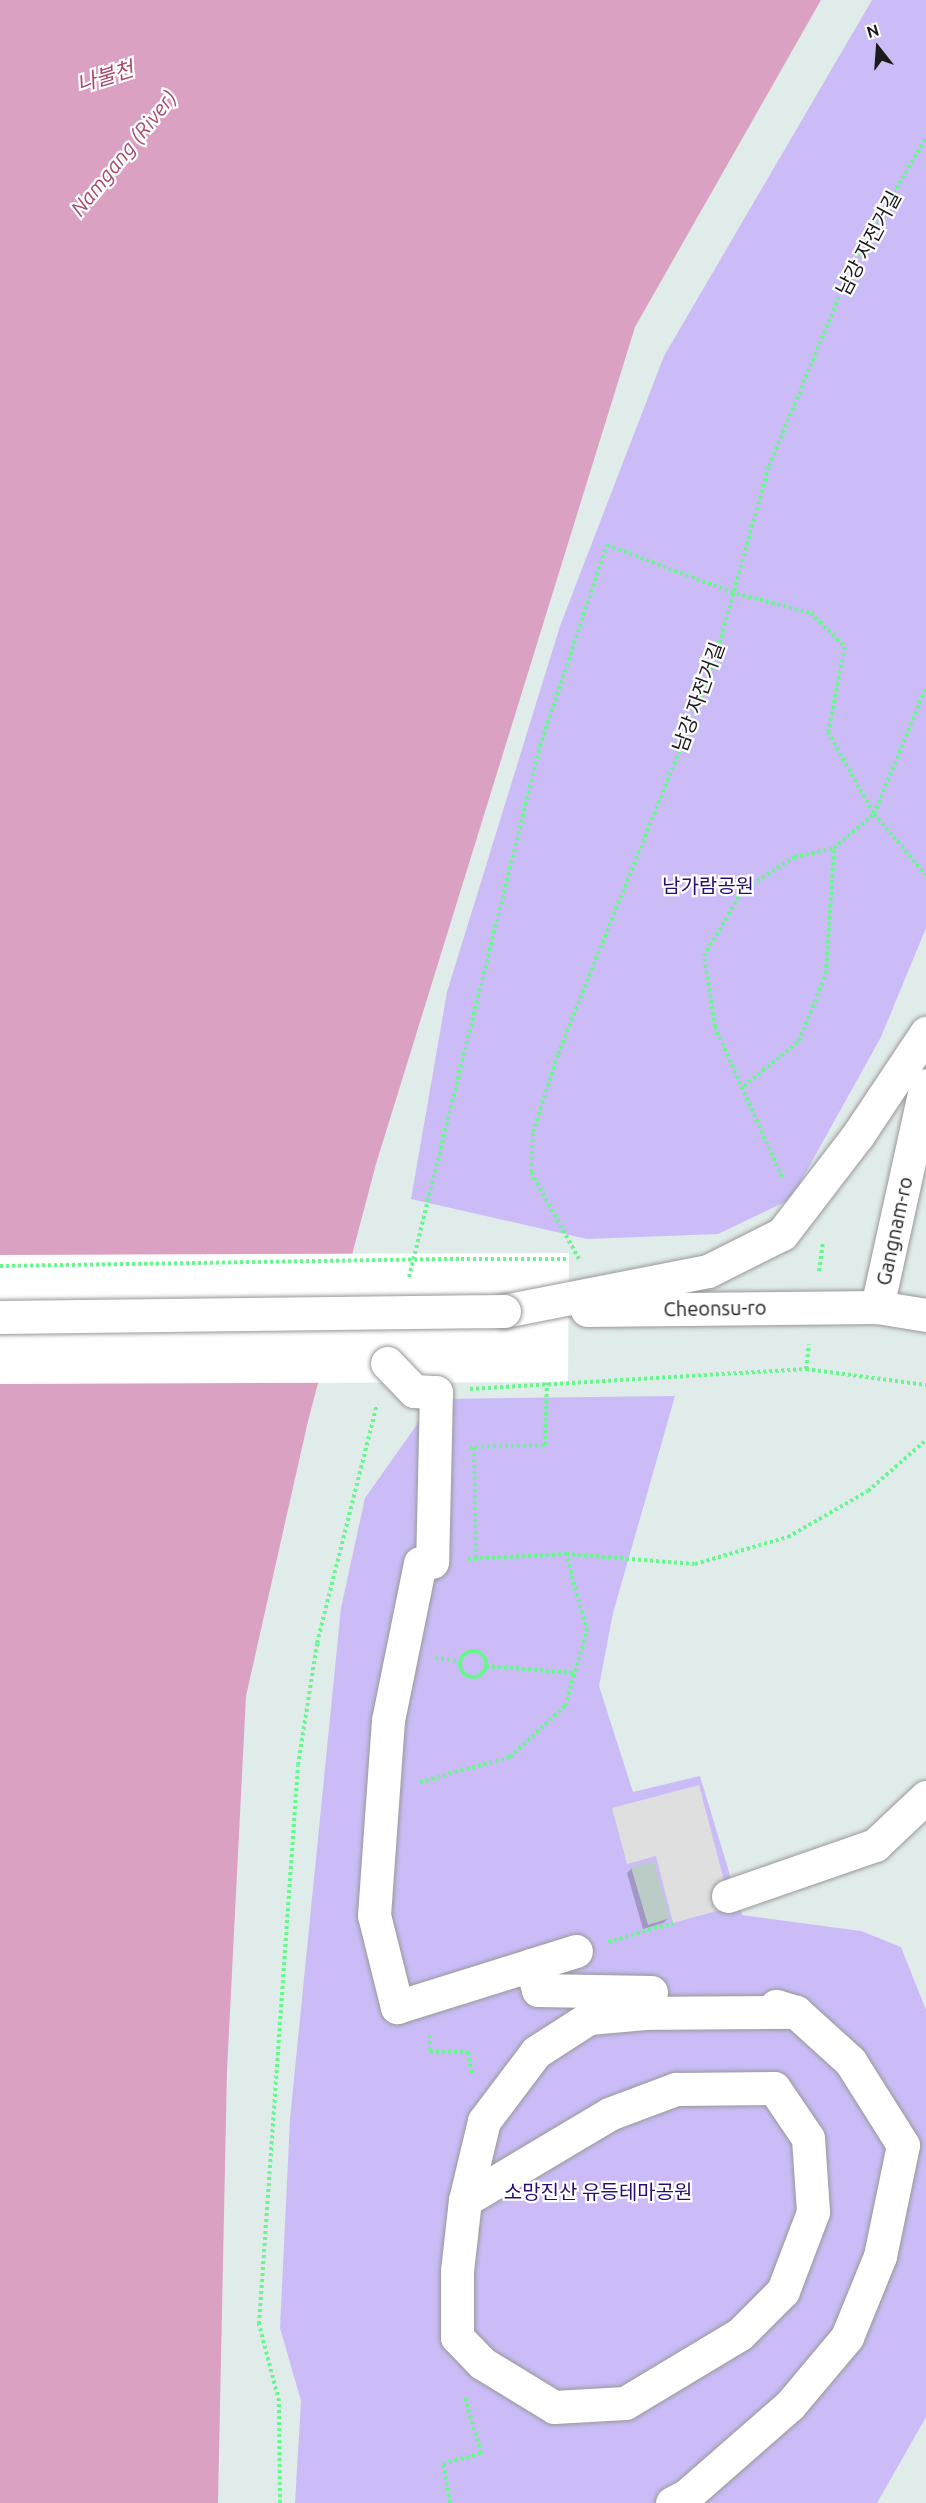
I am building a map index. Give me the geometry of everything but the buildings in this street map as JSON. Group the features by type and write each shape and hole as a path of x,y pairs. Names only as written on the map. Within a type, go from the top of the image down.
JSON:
{"street":[{"path":"0,1317 504,1311 708,1271 782,1234 802,1211 926,1033"},
{"name":"Gangnam-ro","path":"877,1307 926,1085"},
{"name":"Cheonsu-ro","path":"504,1311 877,1307 926,1315"},
{"path":"387,1364 414,1391 436,1392 435,1449 426,1563 388,1720 381,1793 374,1915 398,2007 576,1951"},
{"path":"728,1896 875,1845 926,1797"},
{"path":"531,1965 538,1990 606,1993 690,1991 744,1998 796,2012 850,2061 903,2145 880,2256 848,2337 790,2405 686,2496 672,2503"},
{"path":"465,2200 609,2114 676,2089 774,2088 808,2138 813,2212 783,2291 741,2334 625,2403 554,2408 482,2363 458,2337 458,2271 465,2200 484,2121 536,2052 589,2018 645,2013 796,2012"}],"path":[{"name":"남강 자전거길","path":"0,1266 461,1258 579,1259 531,1172 533,1132 558,1054 712,666 731,592 769,466 854,261 926,138"},
{"path":"731,592 812,613 845,646 828,732 874,814 926,875"},
{"path":"806,1369 824,1234 802,1211 769,1155 744,1086 715,1027 704,956 742,891 794,857 834,848 874,814 926,687"},
{"path":"744,1086 799,1041 826,973 834,848"},
{"path":"436,1392 547,1383 806,1369 926,1385"},
{"path":"435,1449 545,1445 547,1383"},
{"path":"426,1563 566,1554 695,1564 788,1537 868,1491 926,1440"},
{"path":"474,1447 476,1558"},
{"path":"381,1793 510,1757 565,1706 587,1631 566,1554"},
{"path":"469,1651 478,1652 486,1666 482,1674 470,1678 463,1673 460,1661 469,1651"},
{"path":"486,1666 575,1673"},
{"path":"576,1951 673,1923"},
{"path":"429,2032 430,2052 468,2052 473,2082"},
{"path":"450,2503 443,2464 481,2453 462,2390"}],"green space":[{"name":"남가람공원","path":"872,0 926,0 926,928 881,1037 791,1199 718,1234 587,1239 411,1199 447,992 560,626 664,356"},
{"name":"소망진산 유등테마공원","path":"675,1396 613,1613 599,1686 633,1792 700,1776 742,1915 861,1931 901,1947 926,2010 926,2417 877,2503 295,2503 301,2401 280,2328 290,2119 341,1608 365,1498 435,1399"}],"shaded area":[{"path":"699,1785 731,1907 673,1923 656,1856 627,1864 612,1808"}],"water":[{"path":"0,0 821,0 635,327 376,1164 308,1421 246,1696 227,2071 218,2503 0,2503"}],"pier":[{"path":"569,1253 568,1382 0,1384 0,1255"}],"water label":[{"name":"나불천","path":"105,76"},
{"name":"Namgang (River)","path":"123,153"}]}
